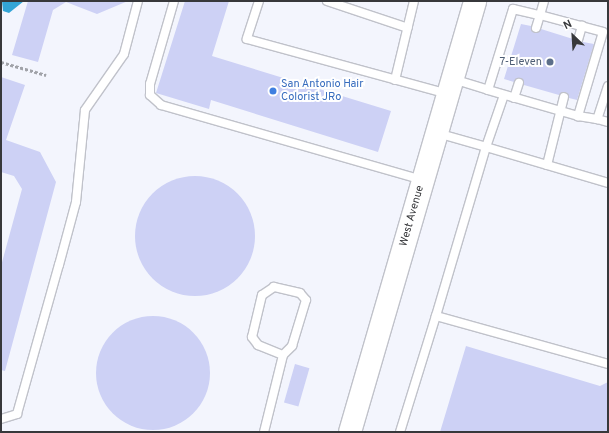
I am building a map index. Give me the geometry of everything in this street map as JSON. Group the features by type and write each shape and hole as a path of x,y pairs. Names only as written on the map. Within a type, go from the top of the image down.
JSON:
{"main road":[{"name":"West Avenue","path":"350,432 475,1"}],"lane":[{"path":"1,419 18,414 59,265 76,202 85,110 124,54 138,1"},
{"path":"174,1 150,84 150,95 161,105 423,181"},
{"path":"259,1 247,38 395,80 488,90 561,112 608,122"},
{"path":"327,1 408,28"},
{"path":"395,80 414,1"},
{"path":"536,28 544,1"},
{"path":"488,90 513,9 603,32 578,116"},
{"path":"578,40 582,26"},
{"path":"514,98 519,83"},
{"path":"598,119 608,86"},
{"path":"400,432 486,147 504,95"},
{"path":"547,165 564,97"},
{"path":"437,133 608,183"},
{"path":"264,432 283,355 292,346 306,300 300,293 274,287 262,294 252,337 258,345 283,355"},
{"path":"436,316 608,364"}],"path":[{"path":"1,62 46,75"}],"water":[{"path":"2,1 24,1 9,13 3,11"}],"building":[{"path":"28,1 128,1 97,14 66,2 53,10 38,62 12,55"},
{"path":"185,1 229,1 212,56 391,111 378,152 211,100 209,109 156,93"},
{"name":"7-Eleven","path":"521,24 531,26 535,33 541,29 573,39 577,45 583,42 594,44 577,100 569,98 566,92 559,95 524,85 520,78 514,82 504,79"},
{"path":"1,77 25,85 6,140 40,152 56,182 5,371 1,370 1,266 22,189 14,176 1,172"},
{"path":"195,176 207,177 218,181 228,186 237,194 245,203 250,213 254,224 254,248 250,259 245,269 237,278 228,286 218,291 207,295 195,296 183,295 172,291 162,286 153,278 145,269 140,259 136,248 135,236 136,224 140,213 145,203 153,194 162,186 172,181 183,177"},
{"path":"153,316 175,320 194,332 206,351 210,373 206,395 194,414 175,426 153,430 131,426 112,414 100,395 96,373 100,351 112,332 131,320"},
{"path":"466,346 600,386 608,382 608,432 440,432"},
{"path":"295,364 309,368 298,407 284,402"}],"place":[{"name":"7-Eleven","path":"550,62"},
{"name":"San Antonio Hair Colorist JRo","path":"273,91"}]}
